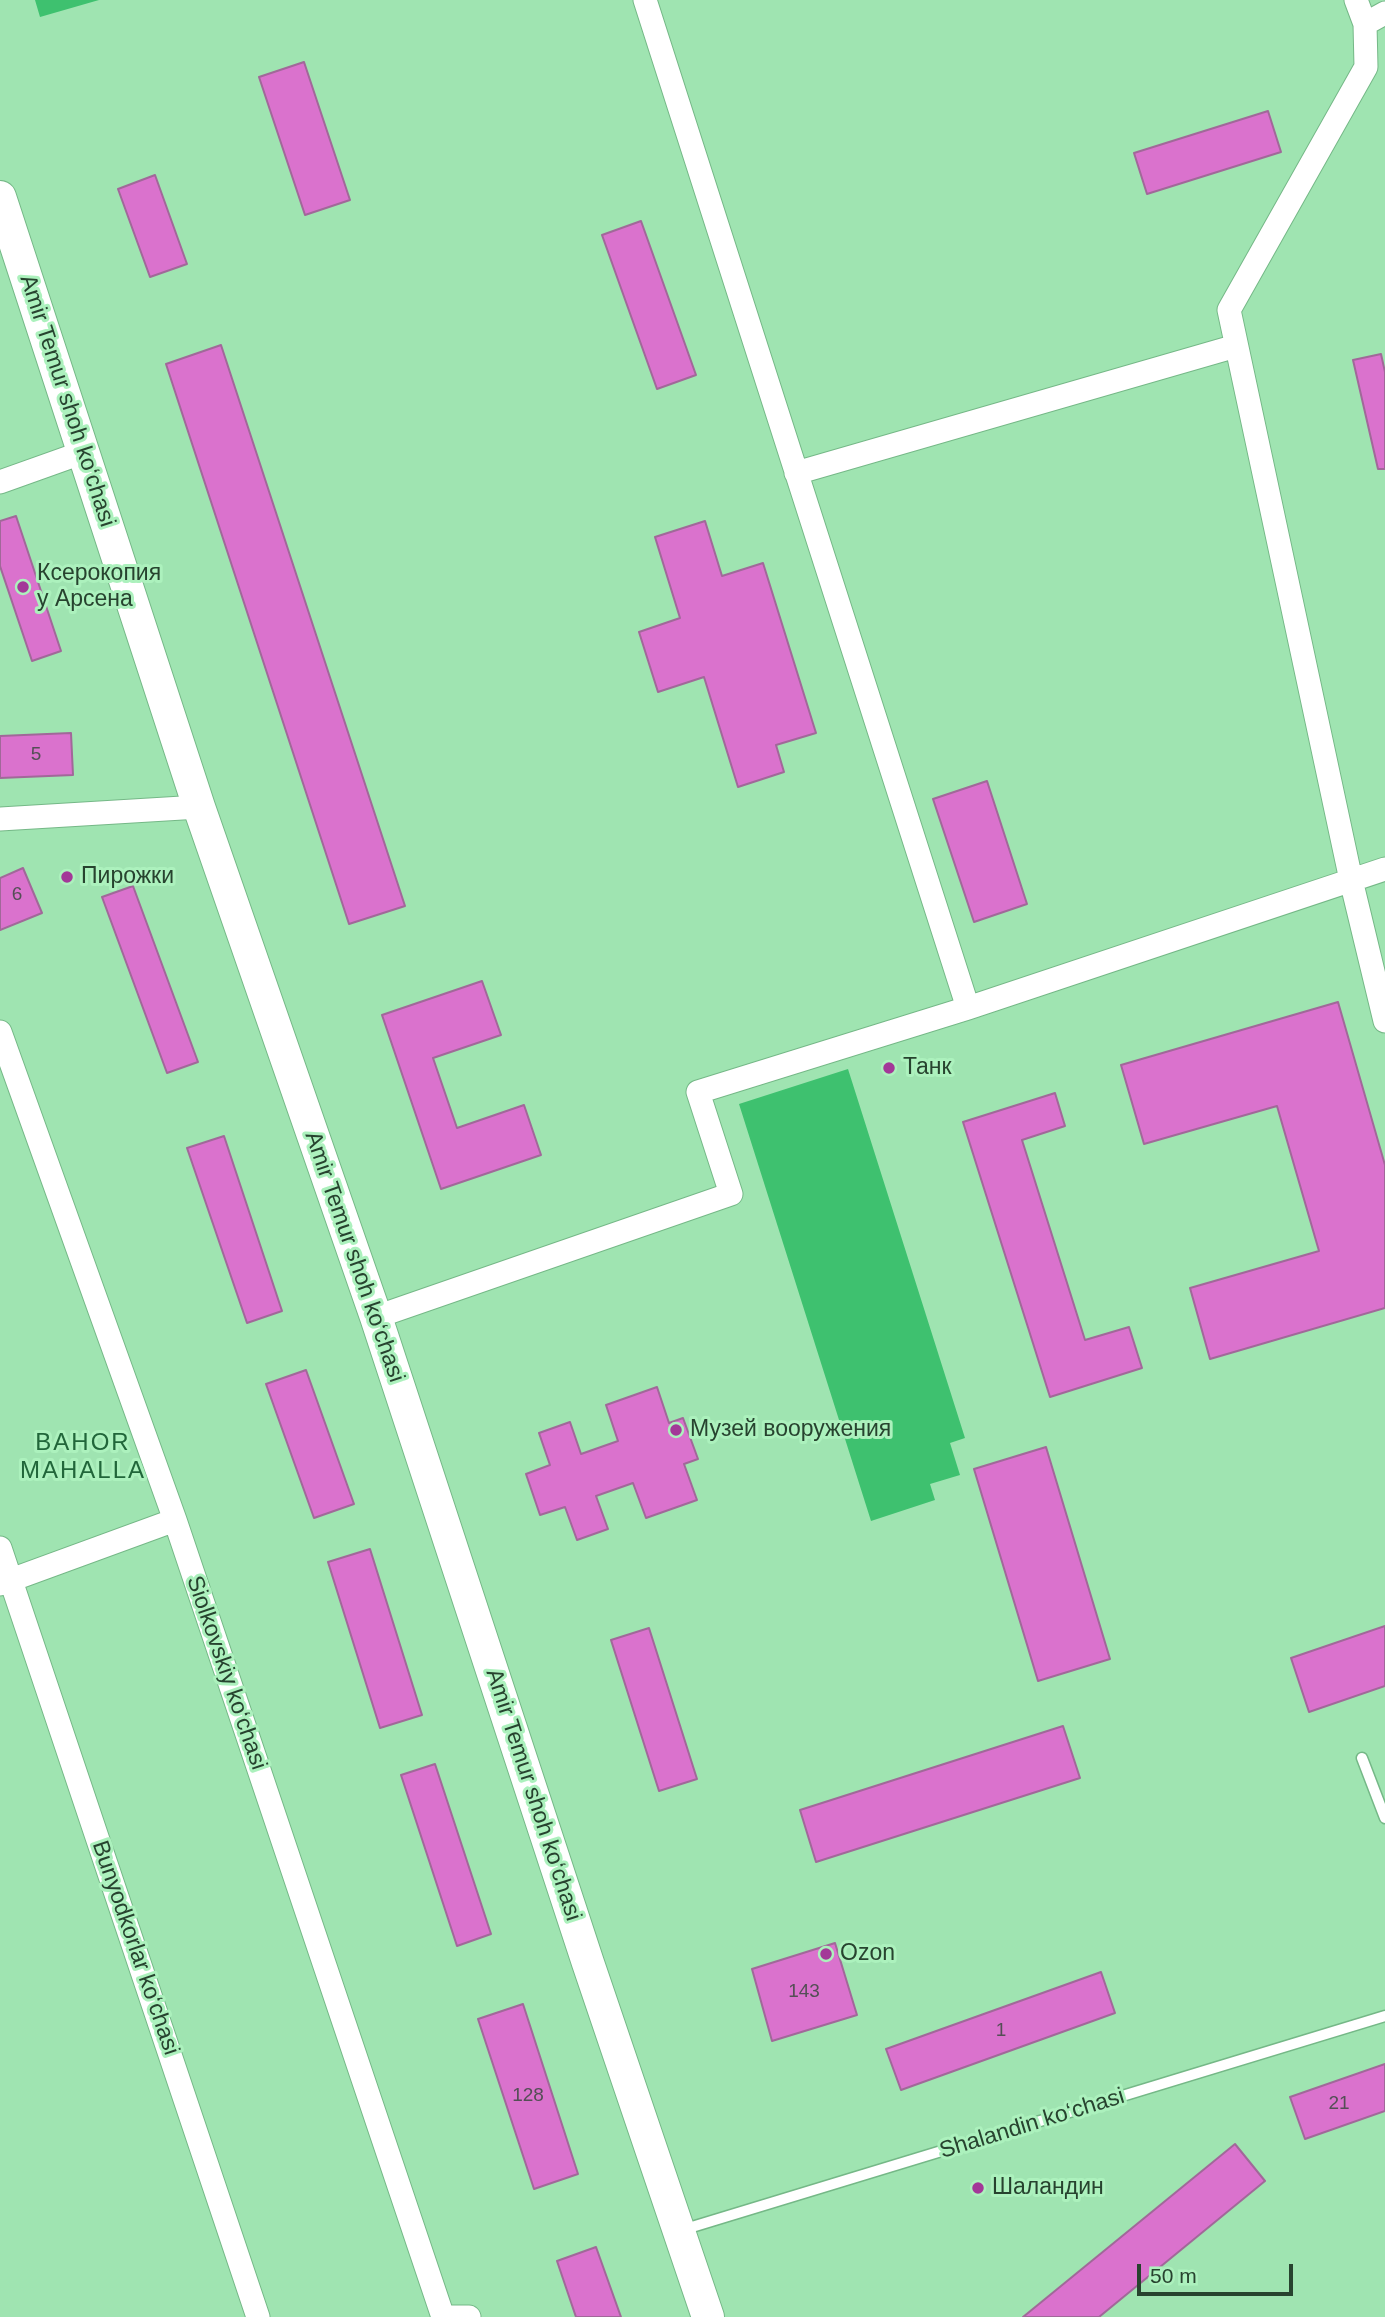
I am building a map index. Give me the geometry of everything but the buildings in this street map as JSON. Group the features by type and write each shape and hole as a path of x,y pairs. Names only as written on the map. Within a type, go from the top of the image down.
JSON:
{"main road":[{"name":"Amir Temur shoh ko‘chasi","path":"0,197 199,807 376,1317 588,1963 708,2317"}],"street":[{"path":"645,0 968,1008"},
{"path":"1356,0 1375,19 1366,67 1228,310 1350,880 1385,1021"},
{"path":"796,473 1236,346"},
{"path":"0,482 84,452"},
{"path":"0,819 199,807"},
{"path":"376,1317 732,1194 698,1092 968,1008 1385,869"},
{"name":"Siolkovskiy ko‘chasi","path":"0,1032 175,1520 443,2317"},
{"path":"6,1582 175,1520"},
{"name":"Bunyodkorlar ko‘chasi","path":"0,1548 6,1582 258,2317"},
{"path":"449,2317 469,2317"}],"lane":[{"path":"1362,1758 1385,1818"},
{"name":"Shalandin ko‘chasi","path":"679,2231 1385,2016"}],"green space":[{"path":"35,0 99,0 40,17"},
{"path":"848,1069 965,1438 950,1443 960,1475 930,1484 935,1500 871,1521 739,1104"}],"place":[{"name":"Ксерокопия у Арсена","path":"23,587"},
{"name":"Пирожки","path":"67,877"},
{"name":"Танк","path":"889,1068"},
{"name":"Музей вооружения","path":"676,1430"},
{"name":"Ozon","path":"826,1954"},
{"name":"Шаландин","path":"978,2188"}],"district":[{"name":"BAHOR MAHALLA","path":"83,1457"}]}
